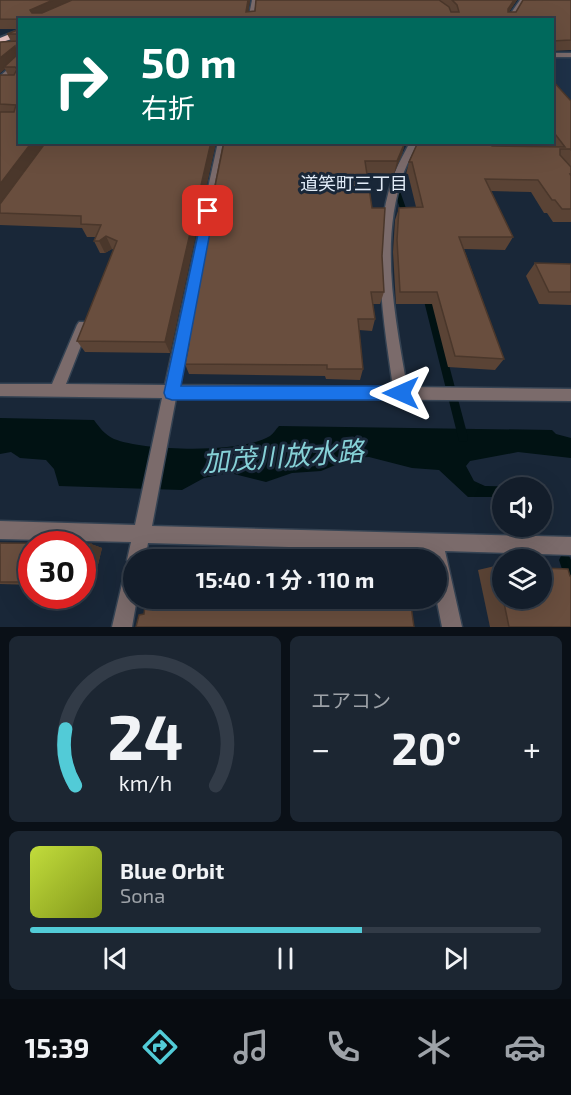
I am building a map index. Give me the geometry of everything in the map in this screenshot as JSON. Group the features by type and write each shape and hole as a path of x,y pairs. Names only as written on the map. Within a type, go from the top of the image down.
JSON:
{"highway":[{"path":"0,35 18,28"},
{"path":"0,41 18,34"}],"street":[{"path":"250,18 254,0"},
{"path":"509,18 522,0"},
{"path":"554,55 571,56"},
{"path":"0,81 18,63"},
{"path":"0,81 10,82"},
{"path":"138,549 222,144"},
{"path":"401,393 386,293 386,226 408,148"},
{"path":"56,391 86,318"},
{"path":"0,390 56,391 171,399 401,393 571,395"},
{"path":"0,530 144,524 435,544 571,546"},
{"path":"435,544 452,627"},
{"path":"122,627 126,609"}],"shaded area":[{"path":"554,57 571,58 571,169 551,155 543,144 554,144"}],"water":[{"name":"加茂川放水路","path":"0,418 94,420 105,433 114,439 147,446 193,449 238,446 256,442 270,436 279,426 552,430 556,434 571,438 571,458 518,452 470,461 466,466 474,481 492,486 492,497 468,497 439,470 412,468 369,457 352,458 321,471 292,473 266,482 230,473 218,475 204,478 182,490 59,486 54,469 46,460 20,458 11,452 0,454"}],"building":[{"path":"0,0 53,0 30,10 32,13 42,13 72,0 248,0 246,12 255,11 256,0 439,0 449,7 451,12 459,12 452,0 514,0 508,12 516,12 523,0 571,0 571,40 554,41 554,18 0,19"},
{"path":"18,30 18,144 30,144 0,184 0,112 14,112 16,105 0,104 0,75 14,75 17,69 4,67 16,56 15,46 0,58 0,42 17,41 17,34 7,34"},
{"path":"554,82 571,101 571,150 560,149 560,155 571,167 571,209 562,209 555,200 552,200 538,180 485,179 513,237 459,237 504,359 455,356 437,292 400,292 397,240 399,208 423,207 412,162 409,162 417,144 565,147 554,133"},
{"path":"45,144 211,144 165,342 77,341 117,241 106,236 99,241 94,241 101,225 81,224 81,216 0,213 0,204"},
{"path":"224,144 404,144 397,161 365,161 372,208 385,208 382,256 384,292 371,292 375,319 358,319 363,369 327,369 327,365 185,364 189,343 183,343"},
{"path":"535,263 571,264 571,292 549,292"},
{"path":"0,543 18,543 18,582 0,582"},
{"path":"552,568 568,569 571,576 571,627 509,627 505,609 552,609"},
{"path":"145,609 411,609 414,627 136,627 139,615 144,614"}],"waterway":[{"path":"384,144 390,171 406,217"},
{"path":"426,293 463,437"},
{"path":"565,560 571,580"}],"district":[{"name":"道笑町三丁目","path":"354,184"}],"route":[{"path":"208,211 172,393 401,393"}]}
